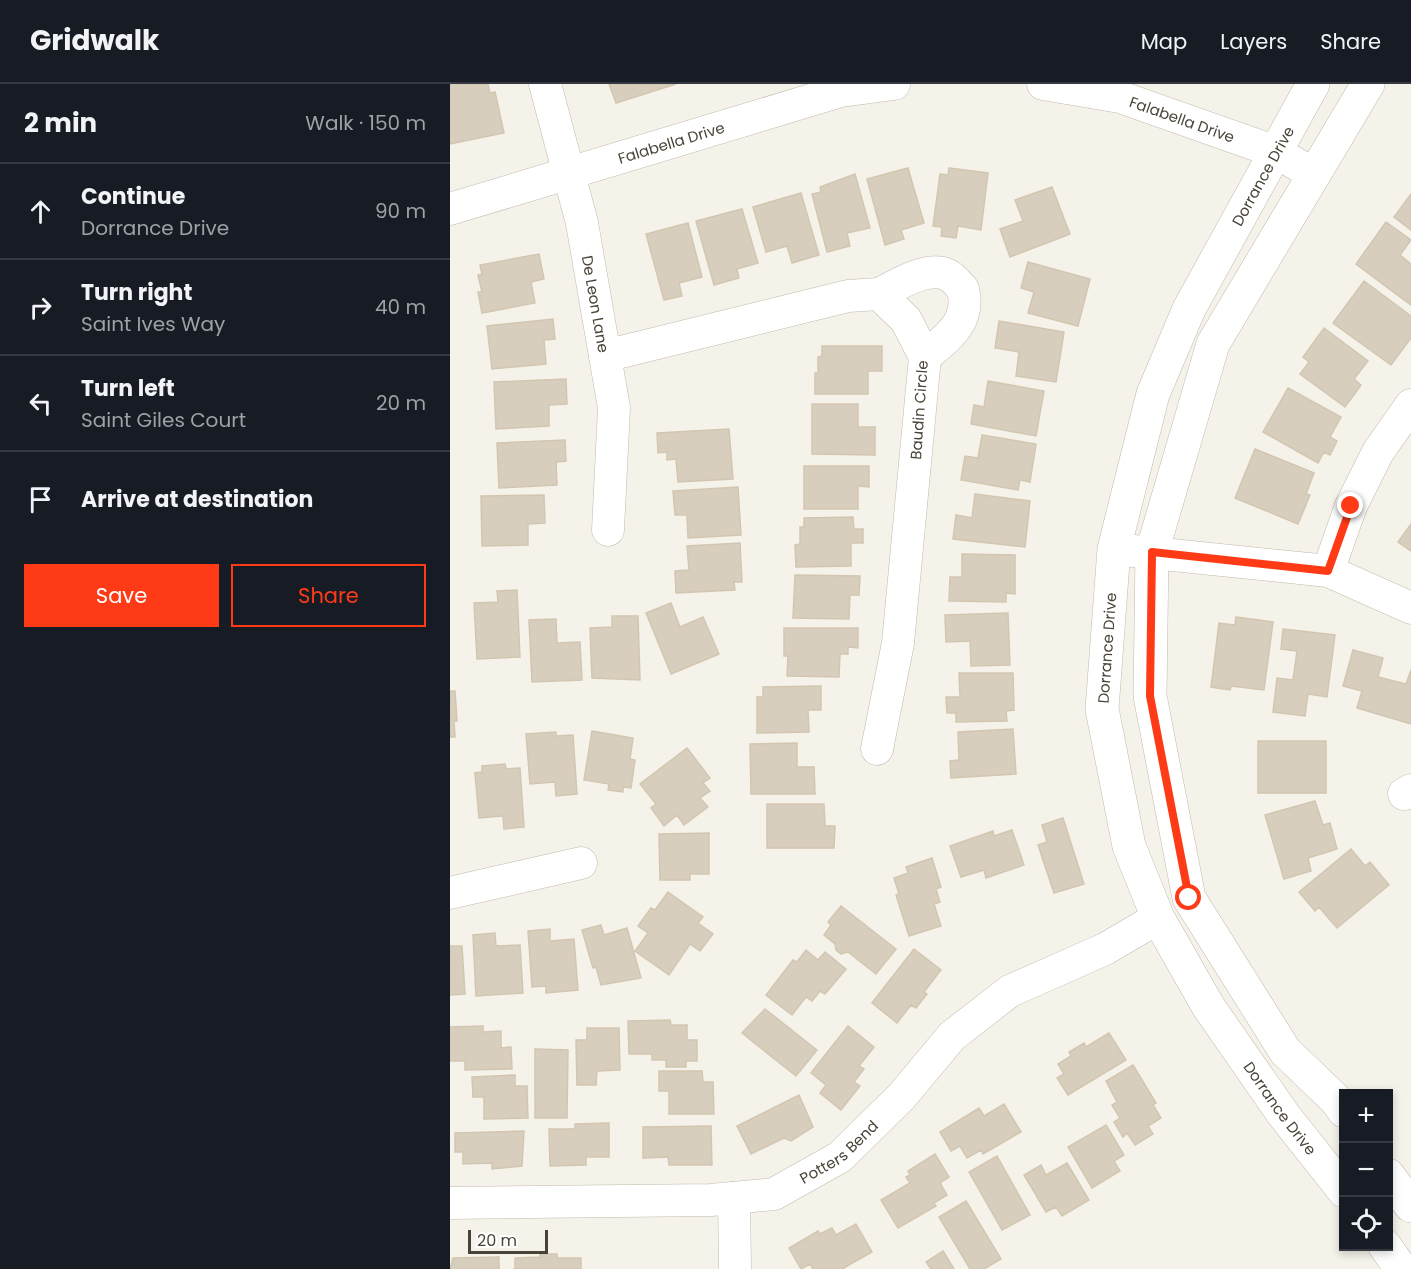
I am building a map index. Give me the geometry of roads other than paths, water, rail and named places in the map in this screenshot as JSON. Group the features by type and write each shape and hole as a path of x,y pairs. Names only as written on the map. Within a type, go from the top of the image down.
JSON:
{"street":[{"name":"De Leon Lane","path":"545,84 582,223 614,408 609,530"},
{"name":"Falabella Drive","path":"450,209 488,200 567,172 841,91 894,84"},
{"name":"Falabella Drive","path":"1044,84 1120,97 1276,152 1313,174"},
{"name":"Dorrance Drive","path":"1312,84 1189,309 1158,384 1114,549 1102,709 1129,846 1158,918 1208,1006 1283,1114 1339,1185"},
{"path":"1339,1106 1285,1051 1189,898 1150,696 1152,552 1213,344 1368,84"},
{"path":"605,356 848,296 879,294 923,275 949,275 963,289 965,312 958,328 925,357"},
{"name":"Baudin Circle","path":"877,749 898,643 925,357 906,320 879,294"},
{"path":"1328,571 1351,506 1378,452 1411,405"},
{"path":"1114,549 1328,571 1411,608"},
{"path":"450,893 581,864"},
{"path":"1158,918 1189,898"},
{"name":"Potters Bend","path":"450,1203 734,1198 774,1194 840,1157 902,1096 952,1036 1010,990 1105,949 1158,918"},
{"path":"1393,1181 1411,1206"},
{"path":"734,1198 735,1269"},
{"path":"1388,1251 1401,1269"}]}
